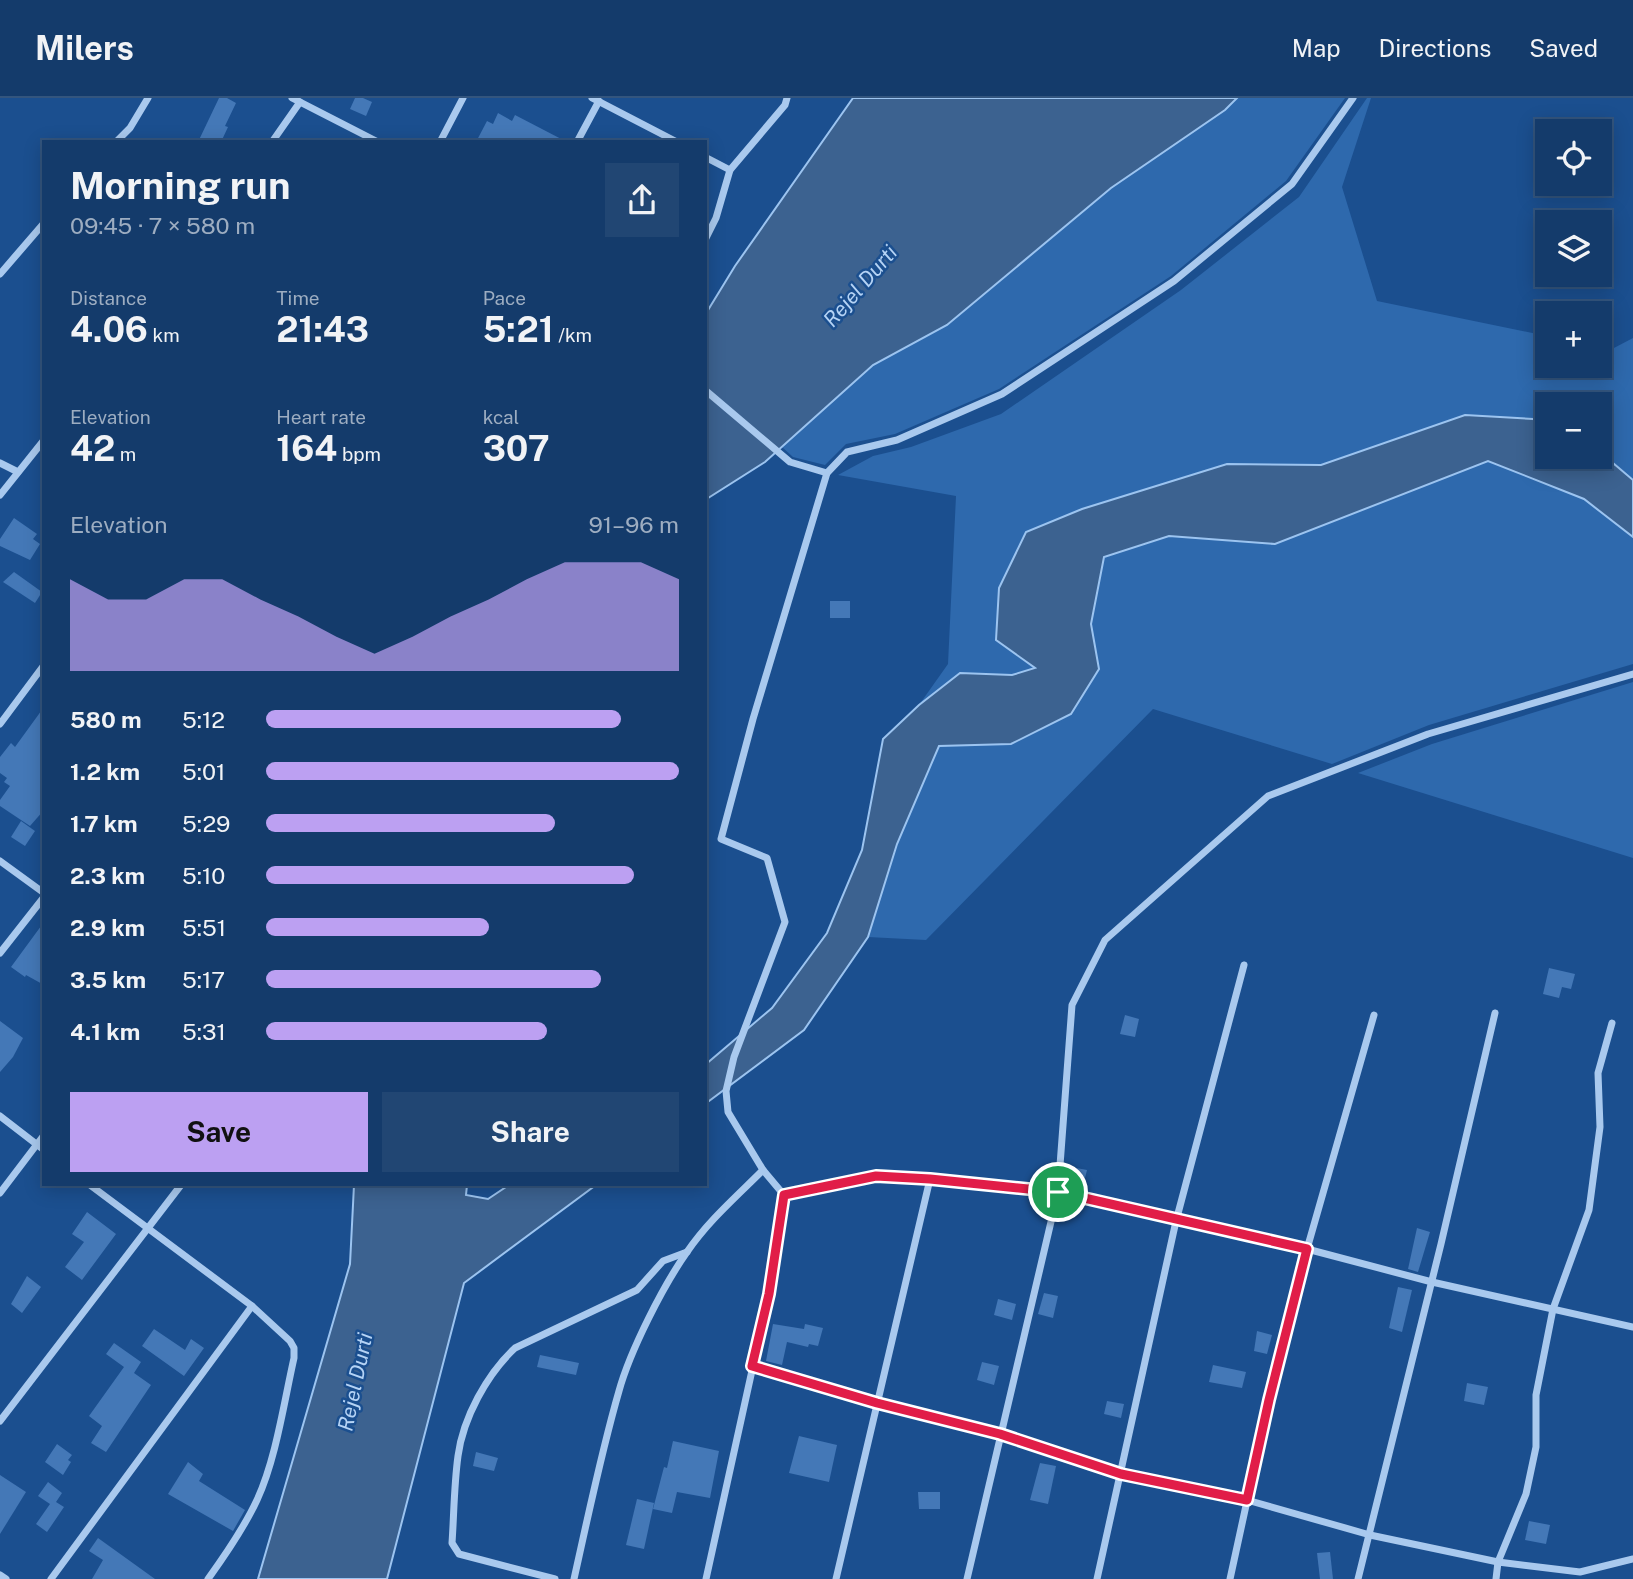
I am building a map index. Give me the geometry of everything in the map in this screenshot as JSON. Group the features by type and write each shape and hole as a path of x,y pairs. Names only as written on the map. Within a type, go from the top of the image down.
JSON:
{"street":[{"path":"118,140 130,128 148,98"},
{"path":"441,140 463,98"},
{"path":"707,236 716,218 730,170 785,105 787,98"},
{"path":"706,1579 769,1294 784,1195 763,1170 728,1112 726,1091 734,1057 785,922 767,858 720,839 827,472 847,452 897,440 1002,394 1174,281 1292,184 1353,98"},
{"path":"578,140 596,99 673,140"},
{"path":"273,140 296,100 374,140"},
{"path":"707,157 730,170"},
{"path":"0,274 42,225"},
{"path":"707,392 790,461 827,472"},
{"path":"0,495 42,442"},
{"path":"0,463 18,472"},
{"path":"0,724 42,668"},
{"path":"967,1579 1058,1192 1072,1005 1105,940 1268,796 1428,734 1633,674"},
{"path":"0,861 42,893"},
{"path":"0,953 42,898"},
{"path":"1097,1579 1176,1221 1244,965"},
{"path":"1358,1579 1495,1013"},
{"path":"1230,1579 1269,1400 1307,1249 1374,1015"},
{"path":"1496,1579 1498,1562 1526,1494 1536,1447 1536,1395 1553,1309 1589,1210 1600,1127 1598,1073 1612,1023"},
{"path":"0,1116 40,1147 0,1193"},
{"path":"573,1579 619,1390 634,1353 687,1252 716,1216 763,1170"},
{"path":"784,1195 876,1176 1058,1192 1307,1249 1432,1282 1633,1327"},
{"path":"836,1579 930,1179"},
{"path":"91,1186 253,1306 294,1348 294,1358 266,1477 236,1539 208,1579"},
{"path":"0,1422 180,1186"},
{"path":"555,1579 458,1554 454,1549 452,1543 458,1454 467,1425 481,1391 515,1348 637,1290 663,1261 687,1252"},
{"path":"51,1579 253,1306"},
{"path":"752,1366 877,1403 1000,1434 1121,1474 1247,1500 1370,1535 1498,1562 1580,1572 1633,1559"},
{"path":"0,1575 6,1579"}],"shaded area":[{"path":"1237,98 1345,98 1286,181 1171,276 999,389 895,434 846,444 825,465 793,457 782,447 873,365 947,325 1111,188 1225,110"},
{"path":"1367,98 1371,98 1342,187 1377,301 1535,334 1535,378 1612,378 1612,349 1633,338 1633,480 1612,462 1612,392 1535,392 1535,420 1465,415 1321,465 1227,464 1082,509 1036,668 1012,675 960,673 919,705 948,664 956,496 838,475 873,456 911,447 1001,414 1181,290 1299,197"},
{"path":"1488,461 1584,499 1633,537 1633,664 1429,725 1332,764 1153,709 926,940 868,937 897,844 939,746 1011,744 1071,714 1099,669 1091,624 1104,557 1169,536 1275,544"},
{"path":"1633,682 1633,858 1358,773 1432,744"}],"water":[{"name":"Rejel Durti","path":"853,98 1237,98 1225,110 1111,188 947,325 873,365 765,462 707,499 707,312 735,266"},
{"path":"1465,415 1533,419 1535,469 1612,469 1612,462 1633,480 1633,537 1584,499 1488,461 1275,544 1169,536 1104,557 1091,624 1099,669 1071,714 1011,744 939,746 897,844 868,937 804,1030 707,1103 707,1063 772,1008 827,933 862,850 883,739 919,705 960,673 1012,675 1035,668 996,640 999,588 1026,532 1082,509 1227,464 1321,465"},
{"name":"Rejel Durti","path":"354,1186 467,1186 466,1195 488,1199 508,1186 595,1186 464,1283 387,1579 258,1579 350,1264"}],"building":[{"path":"219,98 227,98 236,103 225,126 228,127 222,140 199,140"},
{"path":"355,98 372,102 366,116 350,109"},
{"path":"498,113 512,121 515,115 563,140 477,140 487,121 493,124"},
{"path":"14,518 37,534 33,539 40,544 30,560 0,546 0,539"},
{"path":"14,572 42,592 35,603 3,582"},
{"path":"830,601 850,601 850,618 830,618"},
{"path":"42,710 42,812 30,826 0,806 0,800 10,786 4,782 7,778 0,773 0,757 11,743 15,747"},
{"path":"21,821 35,831 25,846 11,837"},
{"path":"42,925 42,984 11,967"},
{"path":"1549,968 1575,974 1571,989 1562,987 1559,998 1543,994"},
{"path":"1125,1015 1139,1019 1135,1037 1120,1034"},
{"path":"0,1021 23,1038 13,1057 0,1072"},
{"path":"1071,1167 1087,1170 1083,1186 1067,1182"},
{"path":"87,1212 116,1234 82,1280 65,1267 84,1242 72,1234"},
{"path":"1417,1228 1430,1232 1418,1272 1408,1269"},
{"path":"27,1276 41,1287 22,1313 11,1304"},
{"path":"1398,1287 1412,1290 1402,1332 1389,1328"},
{"path":"1044,1293 1058,1296 1053,1318 1038,1314"},
{"path":"998,1299 1016,1304 1012,1320 994,1315"},
{"path":"773,1324 804,1329 805,1324 823,1328 818,1346 809,1344 808,1347 787,1342 782,1365 766,1361"},
{"path":"154,1329 185,1350 191,1339 204,1348 184,1376 142,1346"},
{"path":"1257,1331 1272,1335 1267,1354 1254,1351"},
{"path":"114,1343 141,1362 134,1373 151,1385 106,1452 91,1443 102,1426 89,1416 124,1367 106,1354"},
{"path":"540,1355 579,1363 576,1375 537,1367"},
{"path":"982,1362 999,1366 994,1385 977,1380"},
{"path":"1213,1365 1246,1372 1242,1388 1209,1382"},
{"path":"1467,1383 1488,1387 1484,1405 1464,1401"},
{"path":"1107,1401 1124,1404 1121,1418 1104,1414"},
{"path":"799,1436 837,1445 829,1482 789,1473"},
{"path":"673,1441 719,1451 710,1498 677,1492 672,1513 653,1509"},
{"path":"57,1444 72,1455 63,1475 45,1462"},
{"path":"476,1452 498,1458 494,1471 473,1466"},
{"path":"188,1462 203,1474 199,1481 245,1510 233,1531 168,1494"},
{"path":"1040,1463 1056,1466 1048,1504 1030,1500"},
{"path":"0,1475 26,1492 0,1534"},
{"path":"48,1482 62,1493 56,1502 64,1507 47,1532 36,1524 50,1504 38,1496"},
{"path":"918,1492 940,1492 940,1509 919,1509"},
{"path":"637,1499 654,1503 644,1549 626,1545"},
{"path":"1529,1521 1550,1525 1546,1544 1525,1540"},
{"path":"98,1538 155,1579 92,1579 103,1560 89,1551"},
{"path":"1330,1552 1333,1579 1320,1579 1317,1553"}],"route":[{"path":"876,1176 1058,1192 1307,1249 1247,1500 1121,1474 1000,1434 877,1403 752,1366 769,1294 784,1195 876,1176"}]}
